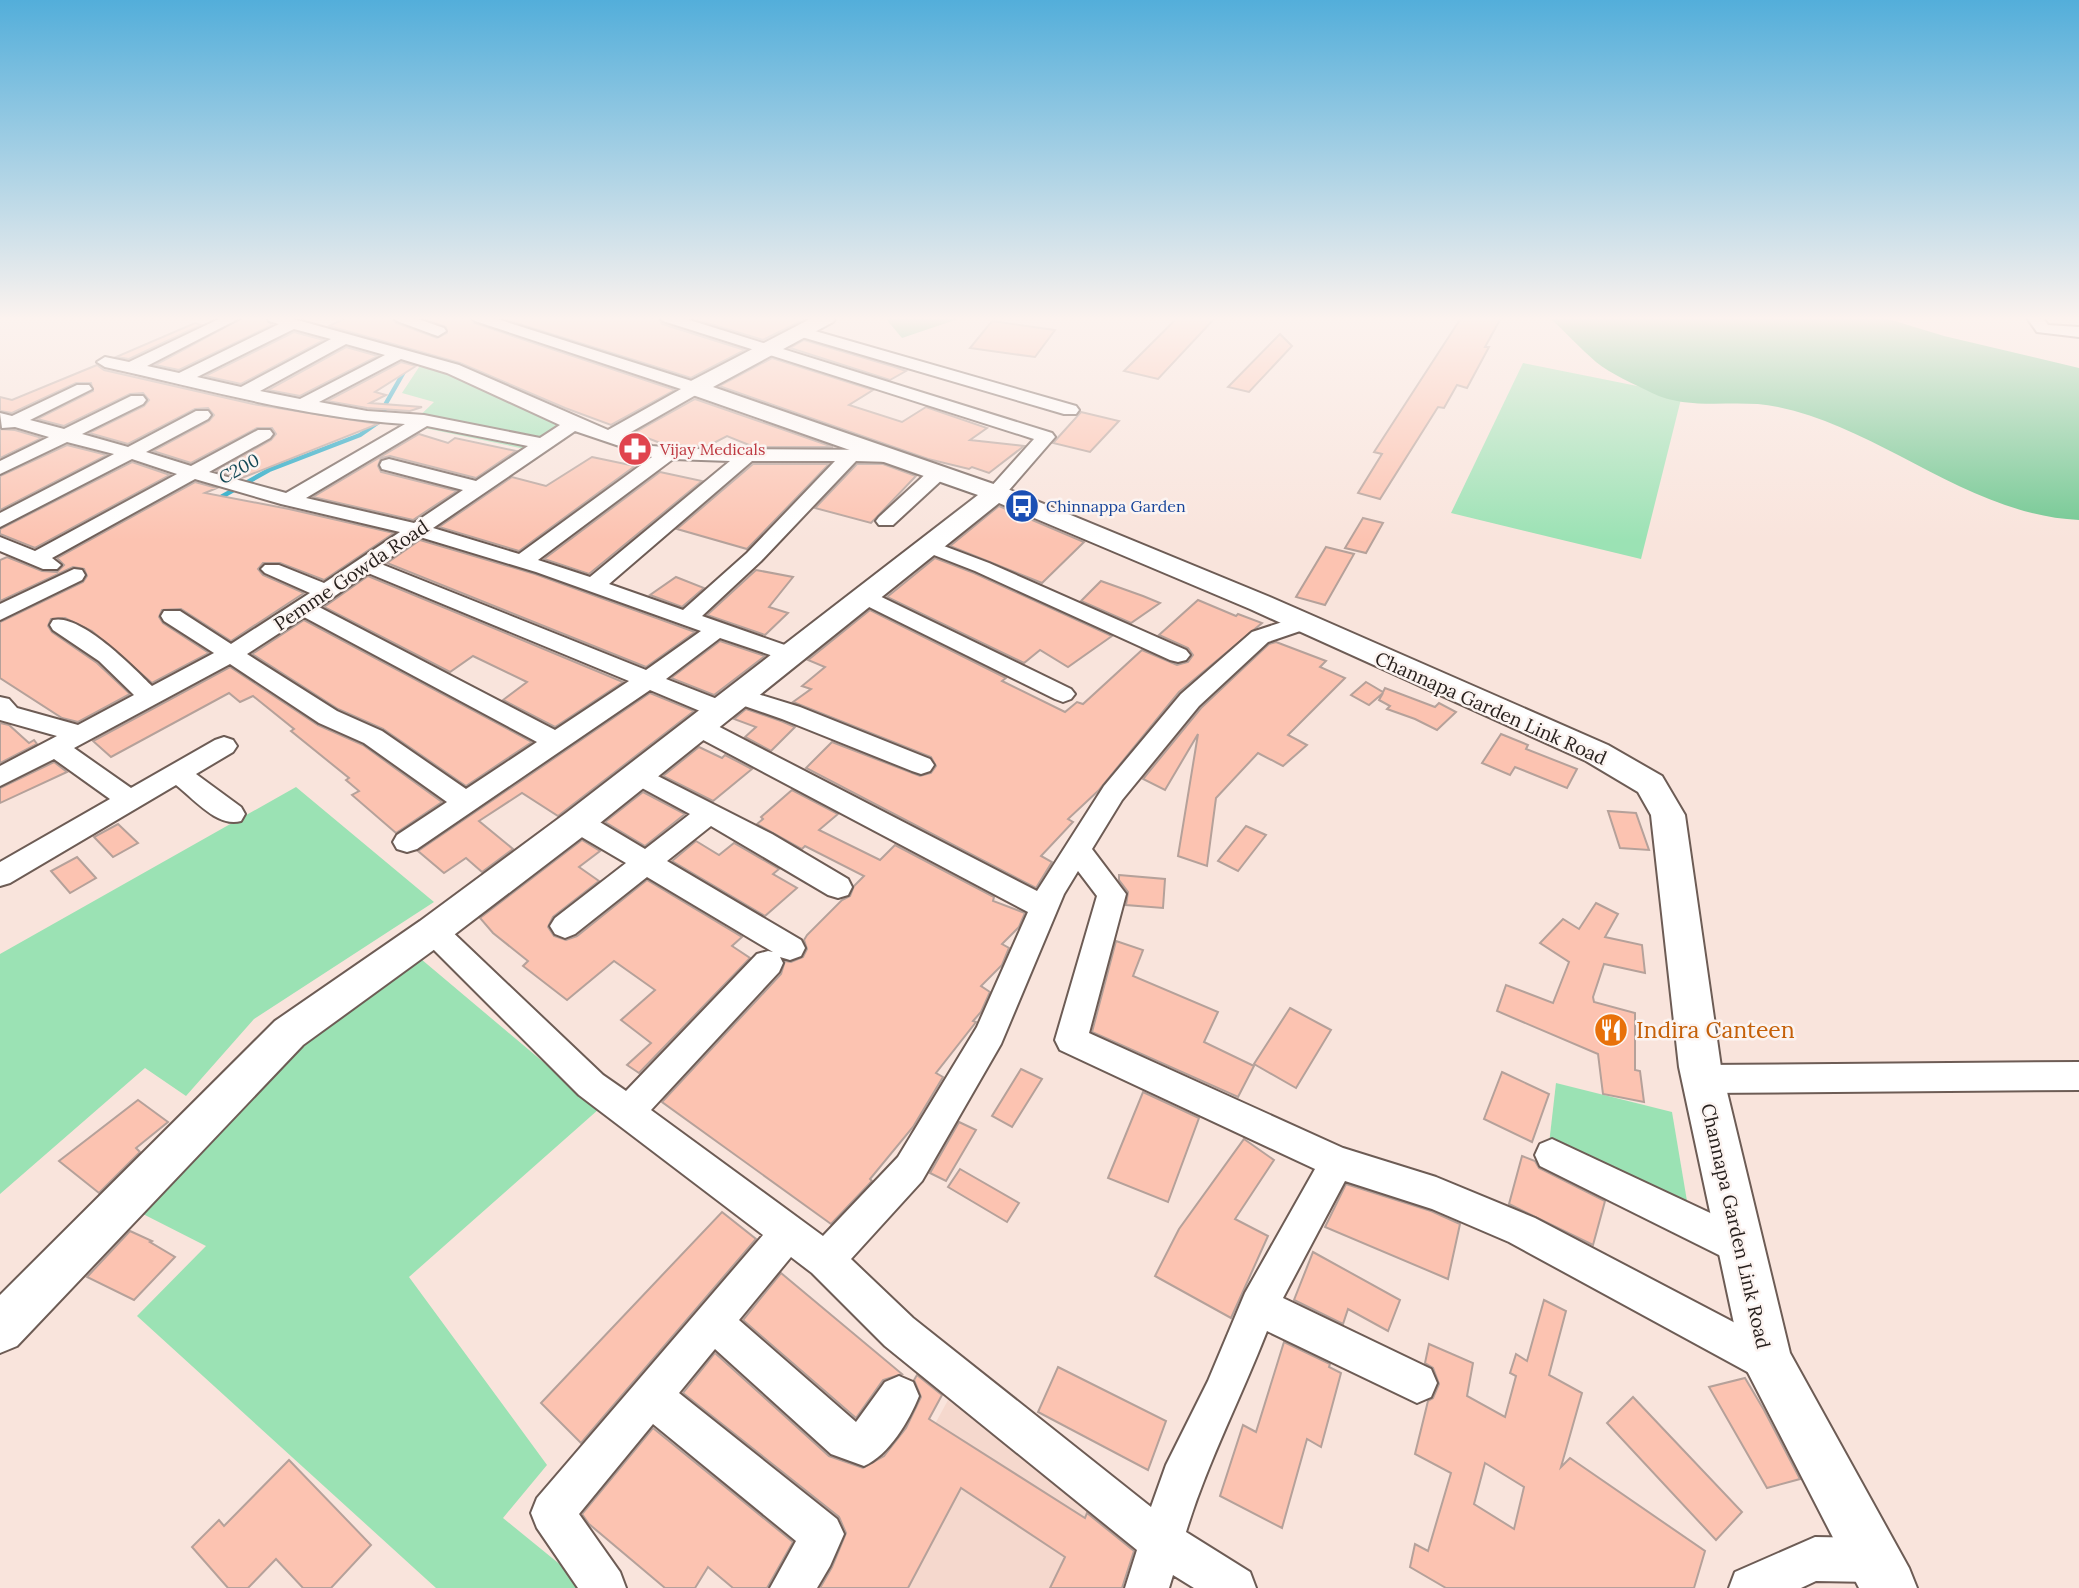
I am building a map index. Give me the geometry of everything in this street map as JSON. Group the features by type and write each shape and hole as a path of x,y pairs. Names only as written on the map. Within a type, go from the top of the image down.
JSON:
{"street":[{"path":"5,422 74,392"},
{"path":"245,392 301,405 424,420 543,444"},
{"path":"301,405 329,392"},
{"path":"503,392 573,424 649,451 747,456 891,456"},
{"path":"609,437 688,392"},
{"name":"Channapa Garden Link Road","path":"707,392 996,493 1260,603 1597,753 1650,784 1668,815 1702,1079 1767,1362 1880,1574"},
{"path":"0,1329 289,1033 433,931 578,822 791,655 996,493 1046,437 902,392"},
{"path":"1008,392 1070,410"},
{"path":"0,468 137,400"},
{"path":"0,521 202,415"},
{"path":"288,500 424,420"},
{"path":"5,422 131,453 236,487 417,530 593,586 791,655"},
{"name":"Pemme Gowda Road","path":"0,778 230,654 573,424"},
{"path":"35,559 264,434"},
{"path":"521,562 669,453"},
{"path":"593,586 747,456"},
{"path":"687,618 754,557 851,456"},
{"path":"389,465 479,488"},
{"path":"886,521 938,473"},
{"path":"584,491 609,497"},
{"path":"0,543 75,575 0,613"},
{"path":"928,546 1178,655"},
{"path":"366,565 719,711 1043,907"},
{"path":"272,569 326,592"},
{"path":"865,596 1063,694"},
{"path":"303,607 557,742"},
{"path":"172,616 328,717 373,737 466,803"},
{"path":"825,1259 910,1168 990,1034 1043,907 1113,793 1190,700 1260,637 1301,623"},
{"path":"61,625 107,656 150,696"},
{"path":"407,842 648,680 718,629"},
{"path":"719,711 791,713 921,765"},
{"path":"3,712 80,734"},
{"path":"0,875 224,746"},
{"path":"55,748 130,800"},
{"path":"177,773 232,814"},
{"path":"638,775 762,841 838,887"},
{"path":"565,926 708,814"},
{"path":"578,822 646,863 779,956 627,1113"},
{"path":"1077,849 1112,894 1071,1040 1337,1162 1436,1194 1522,1230 1767,1362"},
{"path":"433,931 591,1085 825,1259 900,1332 1160,1541 1234,1588"},
{"path":"1702,1079 2079,1076"},
{"path":"1552,1155 1740,1246"},
{"path":"1147,1588 1181,1480 1223,1394 1258,1306 1337,1162"},
{"path":"604,1588 552,1513 788,1233"},
{"path":"1258,1306 1417,1383"},
{"path":"713,1322 845,1440 864,1445 899,1396"},
{"path":"651,1396 821,1534 815,1551 792,1588"},
{"path":"1751,1588 1815,1559 1880,1574"}],"shaded area":[{"path":"948,1400 1135,1528 1111,1588 846,1588"}],"green space":[{"path":"497,392 573,420 525,449 410,425 434,402 402,393"},
{"path":"1509,392 1668,392 1682,395 1641,559 1451,513"},
{"path":"2079,392 2079,520 2039,515 2000,503 1817,418 1778,407 1682,402 1652,393"},
{"path":"296,787 434,902 254,1019 186,1096 145,1068 0,1194 0,954"},
{"path":"421,959 599,1109 409,1277 547,1465 503,1518 589,1588 436,1588 137,1316 206,1246 139,1212 310,1039"},
{"path":"1556,1083 1672,1112 1688,1207 1549,1144"}],"building":[{"path":"31,392 57,392 12,413 0,411 0,397 12,400"},
{"path":"91,392 201,392 253,404 378,424 242,478 216,471 271,440 276,434 272,428 257,428 191,463 153,451 209,421 214,415 208,408 195,409 128,444 89,433 144,406 149,400 143,393 130,394 64,426 37,419"},
{"path":"279,392 308,392 300,396"},
{"path":"344,392 375,392 386,395 370,403 422,407 410,411 367,408 327,401"},
{"path":"528,392 671,392 611,425"},
{"path":"736,392 870,392 849,405 902,422 926,407 987,428 970,440 1024,446 989,473 928,459"},
{"path":"1413,392 1453,392 1444,408 1438,407 1380,499 1358,493 1382,454 1374,452"},
{"path":"695,399 833,447 754,447 727,436 708,446 686,446 663,444 634,433"},
{"path":"1081,412 1119,421 1090,452 1053,443"},
{"path":"0,429 15,430 42,438 0,458"},
{"path":"419,434 448,443 455,438 516,451 476,478 390,456 381,458 378,466 381,472 457,491 413,520 313,497"},
{"path":"67,445 107,455 0,510 0,476"},
{"path":"592,457 635,466 519,551 439,527 512,477 546,486"},
{"path":"132,462 170,475 35,548 0,534 0,529"},
{"path":"753,464 829,464 747,549 677,529"},
{"path":"857,464 883,464 916,476 871,523 815,508"},
{"path":"660,472 702,481 589,574 544,559"},
{"path":"195,482 217,488 205,493 394,533 324,580 280,563 263,563 258,569 263,575 304,593 231,641 181,609 162,610 159,617 163,623 209,653 152,683 92,631 65,618 51,619 48,626 52,632 97,663 130,694 78,722 62,718 0,678 0,622 83,582 87,576 84,569 73,567 0,601 0,560 7,557 42,571 57,572 64,565 57,558"},
{"path":"999,506 1084,542 1042,583 950,546"},
{"path":"1363,518 1383,523 1366,553 1345,548"},
{"path":"420,540 535,574 695,632 646,667 387,563"},
{"path":"1326,547 1354,554 1325,605 1296,597"},
{"path":"935,558 1112,636 1068,667 1040,650 1024,663 887,597"},
{"path":"756,570 793,577 769,607 788,613 765,635 707,615"},
{"path":"368,576 623,682 555,727 503,700 527,682 473,656 450,672 324,607"},
{"path":"676,577 704,588 682,607 650,595"},
{"path":"1101,581 1160,603 1131,623 1081,601"},
{"path":"1198,600 1236,616 1238,614 1262,623 1179,692 1099,790 1068,819 1073,822 1041,856 1052,862 1036,888 806,768 832,742 920,776 931,773 936,766 931,757 793,702 811,689 802,686 825,667 808,660 870,610 1006,678 1002,681 1065,712 1077,702 1083,704 1142,650 1177,665 1188,662 1193,655 1188,648 1159,635"},
{"path":"304,620 532,742 466,786 383,729 338,709 252,654"},
{"path":"720,641 765,656 714,695 671,678"},
{"path":"1276,642 1326,661 1320,667 1345,678 1288,735 1307,745 1283,766 1258,753 1216,798 1207,866 1178,856 1198,734 1165,790 1143,779 1201,708 1269,644"},
{"path":"230,667 318,725 363,745 442,802 396,833 352,795 359,791 346,780 349,778 253,696 240,702 229,693 111,757 93,741"},
{"path":"1366,682 1383,692 1385,688 1435,707 1439,703 1456,712 1437,730 1387,709 1390,706 1379,700 1383,693 1369,705 1351,695"},
{"path":"650,693 694,711 558,816 522,793 479,821 513,849 482,872 466,858 444,873 418,851"},
{"path":"746,709 795,727 771,751 745,737 756,727 734,719"},
{"path":"0,723 9,725 29,743 34,740 37,744 0,763"},
{"path":"1501,734 1528,745 1526,749 1577,769 1567,788 1515,767 1510,775 1482,763"},
{"path":"699,747 722,758 725,755 752,769 713,801 663,776"},
{"path":"54,762 67,772 0,803 0,788"},
{"path":"792,790 838,814 819,830 880,860 895,845 994,897 993,901 1025,913 1019,927 1002,944 1009,948 1002,965 981,986 990,992 981,1012 973,1021 976,1022 936,1073 943,1077 913,1127 870,1179 872,1181 831,1224 662,1102 781,974 785,961 791,962 803,957 807,949 804,940 807,935 842,900 850,896 854,886 864,876 805,846 802,849 757,824 763,819 761,817"},
{"path":"643,792 685,814 645,846 605,822"},
{"path":"1608,811 1636,813 1649,850 1620,848"},
{"path":"118,824 138,843 113,857 94,837"},
{"path":"1246,826 1266,835 1238,871 1218,861"},
{"path":"582,840 600,851 579,867 599,881 553,917 548,927 554,936 566,940 577,936 647,880 742,937 732,946 750,958 639,1073 627,1065 651,1043 621,1020 655,990 614,961 567,1000 523,966 528,961 493,933 480,918"},
{"path":"696,841 719,855 734,843 779,869 773,874 797,888 765,916 672,861"},
{"path":"77,857 96,878 70,893 51,871"},
{"path":"1119,875 1165,879 1163,908 1126,905 1128,892 1119,880"},
{"path":"1596,903 1618,914 1605,937 1642,945 1645,973 1604,964 1593,997 1594,1002 1635,1013 1635,1070 1640,1071 1644,1102 1603,1094 1598,1054 1497,1011 1506,985 1553,1003 1569,962 1540,943 1563,919 1579,929"},
{"path":"1116,941 1143,950 1133,976 1218,1012 1204,1042 1254,1066 1238,1097 1092,1032"},
{"path":"1290,1008 1331,1030 1296,1088 1254,1064"},
{"path":"1021,1069 1042,1079 1012,1127 992,1116"},
{"path":"1502,1072 1549,1094 1532,1142 1484,1119"},
{"path":"1143,1092 1199,1118 1168,1202 1108,1178"},
{"path":"138,1100 168,1122 136,1148 140,1152 99,1193 59,1161"},
{"path":"959,1122 976,1130 946,1181 930,1173"},
{"path":"1244,1139 1274,1160 1235,1219 1268,1236 1231,1318 1155,1276 1179,1229"},
{"path":"1522,1156 1535,1161 1539,1168 1605,1201 1593,1245 1509,1204"},
{"path":"960,1169 1019,1203 1007,1222 948,1187"},
{"path":"1346,1184 1431,1211 1460,1224 1448,1279 1325,1227"},
{"path":"722,1212 756,1239 581,1443 541,1403"},
{"path":"130,1231 152,1241 150,1242 175,1257 134,1300 87,1277"},
{"path":"1313,1252 1400,1300 1388,1331 1348,1309 1343,1324 1294,1300"},
{"path":"781,1273 902,1374 883,1380 856,1418 743,1320"},
{"path":"1544,1300 1566,1311 1549,1375 1582,1393 1561,1467 1570,1458 1705,1551 1694,1588 1446,1588 1410,1567 1415,1544 1428,1551 1451,1473 1415,1454 1428,1401 1433,1398 1439,1384 1433,1368 1425,1363 1429,1344 1473,1363 1467,1396 1505,1417 1516,1376 1510,1373 1516,1354 1527,1361","holes":["1485,1463 1524,1487 1514,1529 1474,1504"]},
{"path":"1284,1342 1330,1364 1329,1367 1341,1373 1321,1447 1307,1439 1282,1528 1220,1496 1243,1425 1256,1432"},
{"path":"715,1353 829,1456 863,1468 884,1456 906,1428 921,1397 914,1380 917,1375 942,1395 929,1419 1085,1518 1087,1513 1134,1551 1122,1588 1050,1588 1065,1557 961,1488 908,1588 820,1588 846,1533 839,1517 683,1393"},
{"path":"1058,1367 1166,1421 1148,1470 1038,1412"},
{"path":"1745,1378 1800,1479 1767,1488 1709,1387"},
{"path":"1633,1397 1742,1512 1716,1540 1607,1423"},
{"path":"653,1428 793,1542 767,1588 733,1588 708,1567 695,1588 665,1588 589,1524 582,1514"},
{"path":"289,1460 371,1545 331,1588 303,1588 276,1559 248,1588 228,1588 192,1547 219,1520 224,1526"}],"waterway":[{"name":"C200","path":"214,501 269,470 360,435 383,419 385,405 392,392"}],"place":[{"name":"Vijay Medicals","path":"635,449"},
{"name":"Chinnappa Garden","path":"1022,506"},
{"name":"Indira Canteen","path":"1611,1030"}]}
